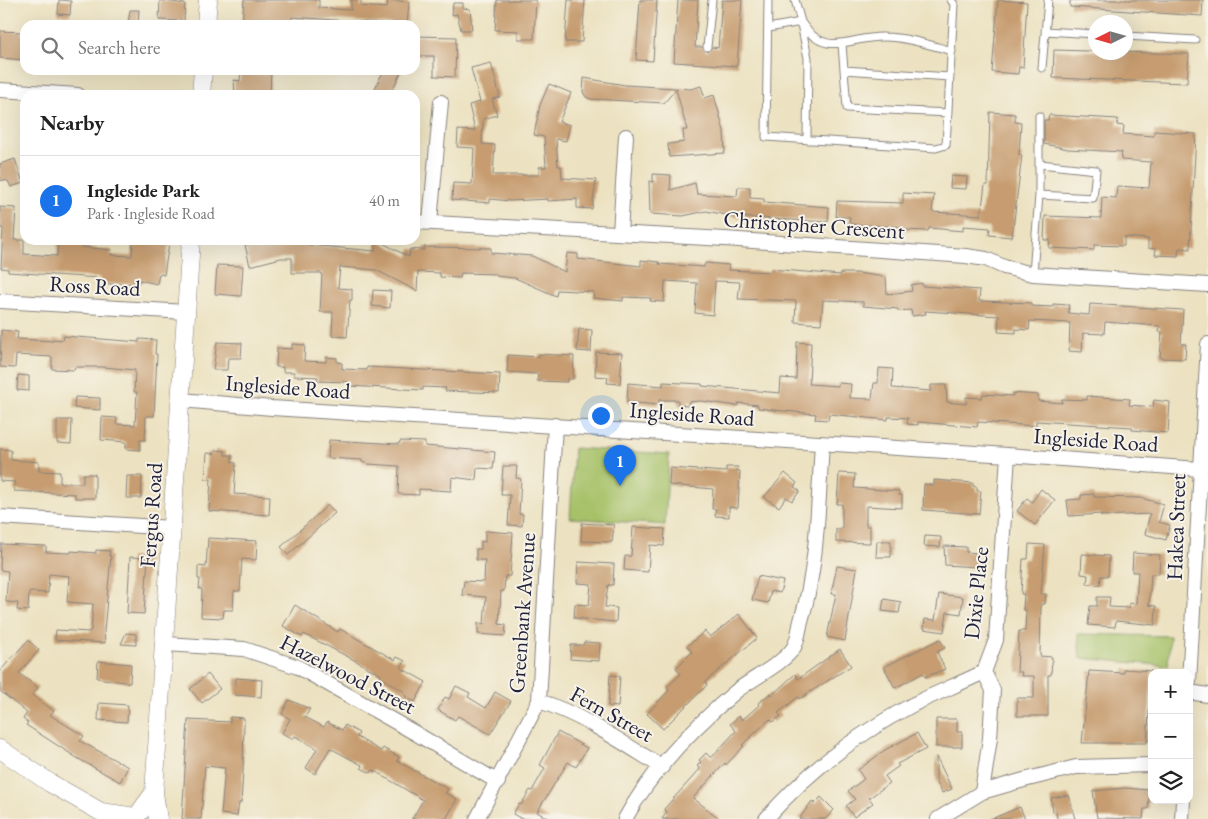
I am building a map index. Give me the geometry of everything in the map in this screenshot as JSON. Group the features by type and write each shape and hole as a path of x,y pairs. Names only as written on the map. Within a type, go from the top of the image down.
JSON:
{"street":[{"path":"206,20 208,0"},
{"path":"201,90 203,75"},
{"path":"0,90 20,91"},
{"path":"430,222 441,102"},
{"path":"620,233 626,136"},
{"name":"Christopher Crescent","path":"420,222 966,256 986,259 1004,267 1033,274 1208,285"},
{"name":"Fergus Road","path":"158,819 154,793 166,644 191,245"},
{"name":"Ross Road","path":"0,301 186,312"},
{"name":"Hakea Street","path":"1190,669 1198,553 1199,469 1207,390 1208,344"},
{"name":"Ingleside Road","path":"181,400 272,408 555,425 1199,469"},
{"name":"Greenbank Avenue","path":"477,819 539,701 555,425"},
{"path":"625,819 674,752 735,692 769,669 794,647 806,607 813,559 822,444"},
{"name":"Dixie Place","path":"982,792 990,738 993,690 984,672 996,640 1008,455"},
{"path":"0,517 172,528"},
{"name":"Hazelwood Street","path":"166,644 244,649 298,668 498,782"},
{"path":"766,819 818,768 861,735 914,704 984,672"},
{"path":"1193,693 1208,695"},
{"name":"Fern Street","path":"539,701 556,707 605,732 662,766"},
{"path":"0,749 50,783 104,815 132,816 151,814 158,819"},
{"path":"938,819 982,792 1076,767 1148,764"},
{"path":"132,816 154,793"},
{"path":"1182,819 1183,804"}],"lane":[{"path":"707,47 712,0"},
{"path":"768,0 766,137 936,148 946,145 954,4 951,0"},
{"path":"795,0 808,58 808,140"},
{"path":"1042,68 1048,0"},
{"path":"768,28 801,22"},
{"path":"801,22 818,40 842,44 882,37 952,51"},
{"path":"1045,31 1088,34"},
{"path":"1133,36 1195,40"},
{"path":"842,44 847,108 948,113"},
{"path":"844,70 950,77"},
{"path":"1033,274 1039,196 1039,116"},
{"path":"1039,196 1093,198 1096,170 1040,164"}],"green space":[{"path":"574,448 669,454 665,525 570,518"},
{"path":"1078,634 1170,636 1168,666 1080,658"}],"building":[{"path":"59,0 71,1 70,15 58,14"},
{"path":"160,0 185,4 184,20 159,20"},
{"path":"244,0 319,0 319,8 351,10 351,0 361,0 361,6 387,8 388,0 409,2 407,20 335,20 292,17 292,20 242,20"},
{"path":"497,0 536,0 534,39 518,39 518,31 495,30"},
{"path":"568,0 585,0 582,42 565,42"},
{"path":"640,0 657,0 653,61 636,60"},
{"path":"678,0 698,0 695,47 702,47 707,52 712,47 718,48 722,0 742,0 737,66 674,62"},
{"path":"998,0 1027,2 1023,68 1019,67 1018,74 992,72"},
{"path":"1070,0 1203,0 1202,16 1070,7"},
{"path":"453,3 463,3 463,8 470,9 472,30 461,30 457,14 452,15"},
{"path":"130,10 139,10 138,20 129,20"},
{"path":"0,31 20,32 20,60 0,58"},
{"path":"420,36 456,37 455,77 434,76 434,56 420,56"},
{"path":"1054,50 1088,51 1088,60 1133,60 1133,52 1189,54 1187,83 1053,78"},
{"path":"491,63 500,97 492,99 497,115 483,119 482,144 495,145 493,175 539,175 539,167 546,167 544,137 534,135 540,105 549,84 571,93 559,122 570,125 566,141 556,139 558,166 561,166 562,178 596,180 592,209 577,208 577,199 510,201 490,199 490,203 452,200 453,183 472,184 474,148 457,147 458,130 475,131 469,105 480,102 471,68"},
{"path":"241,75 271,75 270,90 235,90 234,80 240,81"},
{"path":"382,75 400,75 392,90 375,88"},
{"path":"584,78 625,85 691,89 701,86 705,98 714,95 724,131 725,153 669,157 668,144 684,142 683,130 687,130 676,89 664,103 591,99 586,97 583,92"},
{"path":"990,112 1015,114 1015,122 1021,123 1019,155 1022,155 1012,237 989,235 990,228 963,226 963,231 929,228 928,231 903,230 903,227 849,224 850,217 836,217 837,201 903,203 903,193 934,195 932,212 981,215 985,185 988,185"},
{"path":"1049,115 1118,119 1117,125 1124,126 1123,134 1154,136 1154,131 1196,134 1190,249 1179,248 1178,256 1155,255 1156,249 1148,248 1148,239 1124,237 1124,246 1094,245 1094,250 1049,248 1050,240 1044,240 1045,216 1101,218 1102,197 1116,198 1117,186 1149,188 1151,162 1121,160 1122,152 1068,149 1044,144 1044,120 1048,120"},
{"path":"15,159 20,174 20,184 11,187 8,181 0,180 0,164"},
{"path":"653,174 671,175 670,190 695,183 697,194 737,196 738,187 750,187 750,198 764,199 764,202 829,207 828,222 736,217 706,211 683,216 650,214 649,181 653,182"},
{"path":"951,176 967,177 966,189 950,188"},
{"path":"0,207 16,208 14,240 20,240 20,245 24,245 24,254 57,256 58,245 82,245 82,247 112,250 111,255 132,256 133,245 169,245 164,275 159,274 157,284 139,280 139,283 111,284 99,283 100,278 8,272 8,269 1,268 3,228 0,228"},
{"path":"245,245 309,245 375,251 376,245 386,245 409,257 410,249 424,250 424,247 491,248 491,253 532,256 565,272 567,253 578,254 578,259 641,266 641,260 659,262 659,264 704,267 705,263 729,265 728,270 770,272 771,269 841,275 841,273 857,273 886,277 887,294 912,291 911,285 922,283 922,286 980,290 979,301 1031,303 1031,306 1053,307 1053,304 1069,305 1068,313 1089,315 1090,304 1183,310 1181,344 1186,344 1185,359 1160,358 1162,332 1159,332 1160,326 1105,322 1104,334 1083,333 1082,352 1069,351 1070,323 1030,321 1029,330 1016,329 1016,333 998,332 999,316 925,311 926,314 912,316 911,310 898,311 898,309 863,306 863,302 823,300 821,324 795,322 796,301 738,299 740,282 715,281 713,315 695,313 697,283 665,281 664,302 650,301 651,298 623,297 623,301 593,298 594,292 557,290 556,296 515,278 496,276 496,274 461,273 460,278 440,277 440,273 418,272 417,291 376,270 340,267 338,288 352,289 352,300 350,300 347,337 332,336 333,312 320,312 322,273 292,273 292,258 281,258 250,266"},
{"path":"217,265 243,266 241,296 215,294"},
{"path":"373,290 391,291 390,308 372,306"},
{"path":"579,329 592,330 591,352 577,351"},
{"path":"1,330 18,332 17,339 53,341 53,339 63,340 64,336 139,342 139,339 156,340 154,416 146,416 145,440 140,440 140,450 126,449 126,442 101,440 102,417 117,418 116,424 135,425 137,392 134,392 135,370 104,367 75,367 74,370 52,369 52,357 16,355 15,368 0,367"},
{"path":"217,342 242,343 241,358 228,358 227,370 213,370"},
{"path":"797,342 811,343 809,384 838,386 838,383 851,384 850,398 872,399 874,383 878,383 879,368 893,369 892,388 931,391 931,385 946,385 947,402 966,404 966,397 982,398 983,394 1013,396 1013,393 1038,395 1038,401 1062,403 1062,399 1087,400 1087,396 1130,399 1129,405 1153,407 1154,400 1170,402 1168,433 1132,430 1132,427 1036,421 1036,426 978,422 977,427 918,422 918,425 907,424 908,418 888,417 888,420 829,414 828,420 815,419 816,414 758,408 758,405 738,403 738,406 701,401 688,402 688,406 678,405 678,400 659,400 658,405 627,402 628,383 663,386 663,382 702,384 702,386 780,393 781,378 796,379"},
{"path":"292,344 305,345 304,361 326,362 326,357 337,358 337,362 342,363 342,369 367,370 367,367 500,374 499,393 445,391 446,388 423,387 423,390 348,386 348,382 317,381 318,377 294,376 294,372 283,372 283,367 276,367 277,348 292,349"},
{"path":"596,352 622,353 620,384 607,383 608,377 595,376"},
{"path":"539,354 574,356 573,379 567,379 567,382 537,381 538,374 507,372 508,355 539,357"},
{"path":"18,375 29,376 29,391 17,390"},
{"path":"75,397 100,398 100,410 74,408"},
{"path":"57,420 72,420 71,444 57,443"},
{"path":"329,440 399,444 400,441 425,442 425,446 495,452 493,469 477,468 476,480 452,477 451,491 419,489 419,495 398,494 399,466 368,464 362,462 362,460 328,458"},
{"path":"0,449 11,450 11,460 39,462 39,471 60,472 60,483 83,483 83,474 95,474 95,498 75,498 75,494 14,491 15,482 0,481"},
{"path":"215,450 225,451 225,455 232,455 232,462 236,463 234,494 270,496 269,515 209,511 211,479 205,479 207,453 214,454"},
{"path":"503,466 517,466 516,478 521,479 519,514 523,514 522,526 508,525 510,495 501,495"},
{"path":"726,467 738,467 737,471 740,471 738,508 729,507 729,517 715,516 716,509 712,509 713,489 669,485 670,468 726,472"},
{"path":"785,473 797,483 794,487 800,491 792,501 786,497 779,507 764,497"},
{"path":"839,473 855,474 854,488 899,491 899,495 902,495 902,508 866,506 866,526 870,526 870,543 836,542 836,529 842,529 842,504 837,504"},
{"path":"127,476 142,476 141,498 126,498"},
{"path":"934,480 973,483 973,486 977,487 977,491 981,491 979,514 923,510 924,484 934,485"},
{"path":"1041,489 1055,500 1035,525 1017,511 1027,498 1032,502"},
{"path":"1094,494 1094,497 1140,498 1164,504 1159,522 1170,525 1166,540 1145,534 1150,514 1069,516 1067,500 1081,499 1081,495"},
{"path":"328,505 335,513 288,555 281,547"},
{"path":"582,523 614,525 612,542 581,541"},
{"path":"633,527 665,529 664,546 650,545 648,572 624,570 625,556 631,556"},
{"path":"485,531 513,533 510,576 505,576 504,591 501,591 499,624 506,625 505,636 478,634 478,623 484,624 486,597 462,595 464,581 484,582 485,560 476,560 476,549 481,549 481,541 485,542"},
{"path":"925,536 941,537 940,547 924,546"},
{"path":"208,538 257,541 256,560 242,559 240,591 234,591 233,610 224,610 223,618 201,617 202,589 199,589 198,566 206,567"},
{"path":"877,541 891,541 891,557 876,557"},
{"path":"1,544 46,546 46,552 96,553 96,550 110,551 104,631 105,643 55,640 56,630 89,632 91,630 93,604 67,602 69,576 49,574 48,593 29,592 28,611 17,610 18,603 6,602 8,571 0,570"},
{"path":"1029,544 1045,545 1041,594 1046,594 1045,604 1041,604 1040,656 1052,657 1051,675 1048,675 1048,716 1017,716 1017,698 1034,698 1034,676 1021,676 1022,672 1017,672 1019,631 1025,631 1026,610 1023,610 1024,594 1021,594 1023,559 1028,559"},
{"path":"944,546 966,547 966,552 977,553 976,567 945,565"},
{"path":"1133,553 1160,555 1159,574 1151,574 1149,605 1156,606 1155,625 1116,621 1115,627 1088,625 1090,606 1097,606 1097,597 1110,597 1109,607 1129,608 1129,603 1136,604 1138,572 1132,572"},
{"path":"1082,554 1109,556 1108,576 1101,576 1100,585 1087,584 1088,575 1081,574"},
{"path":"130,557 148,558 144,614 127,613"},
{"path":"578,562 614,564 613,585 608,585 605,607 617,608 616,622 574,618 575,604 589,605 591,584 577,583"},
{"path":"837,566 857,569 845,641 827,637 836,594 831,594"},
{"path":"758,576 783,581 780,593 771,591 768,603 752,600"},
{"path":"939,594 963,597 961,614 947,612 944,632 924,629 925,619 935,620"},
{"path":"884,599 901,602 899,613 882,611"},
{"path":"295,605 338,632 340,629 395,660 397,657 405,661 401,668 426,682 415,702 405,696 406,693 380,677 381,675 304,634 302,637 283,626"},
{"path":"739,614 757,638 705,682 707,685 663,729 647,714 669,690 667,687 681,674 676,668 692,652 687,646 705,631 710,637"},
{"path":"126,633 136,634 136,645 121,644"},
{"path":"940,639 945,648 937,652 945,669 925,677 923,673 895,688 884,667"},
{"path":"28,640 39,650 19,673 38,688 32,695 54,711 50,715 84,736 80,741 128,767 120,782 77,758 26,725 28,723 23,719 27,713 0,691 0,671"},
{"path":"584,642 600,643 599,661 570,659 571,645 583,645"},
{"path":"840,649 851,666 799,699 798,697 778,713 781,716 773,722 770,719 742,745 744,746 726,765 725,763 693,798 720,819 662,819 667,812 664,809 700,769 697,766 701,762 699,760 706,753 711,758 736,731 730,724 739,716 742,720 759,705 758,703 771,693 772,695 795,674 798,679"},
{"path":"98,661 131,664 130,683 97,678"},
{"path":"1124,669 1148,671 1147,743 1082,743 1089,671 1124,673"},
{"path":"208,674 220,689 202,703 190,689"},
{"path":"610,675 620,676 618,707 608,706"},
{"path":"236,678 262,680 261,697 235,695"},
{"path":"456,686 470,693 468,697 486,708 495,692 511,701 490,734 458,716 455,720 438,710 445,697 449,699"},
{"path":"289,700 310,709 305,717 324,727 327,722 342,730 345,725 359,733 357,737 381,751 383,748 399,757 397,761 448,789 445,793 457,799 446,819 412,819 423,800 373,770 371,773 361,768 362,765 330,748 315,774 306,768 317,749 295,736 293,739 282,733 290,719 282,714"},
{"path":"99,703 128,705 127,722 98,720"},
{"path":"230,717 244,718 241,803 239,803 237,816 221,814 225,768 205,766 201,819 182,819 188,720 230,722"},
{"path":"936,719 957,719 957,732 962,732 962,747 936,747"},
{"path":"558,732 587,748 576,767 568,762 537,812 549,819 522,819 513,814 530,790 532,791 545,768 540,765"},
{"path":"917,733 926,749 897,764 899,766 885,776 890,783 869,798 873,803 854,817 846,806 855,799 848,791 864,779 858,770 885,750"},
{"path":"936,756 952,789 942,793 936,780"},
{"path":"1125,788 1148,790 1148,809 1144,809 1143,819 1097,818 1093,791"},
{"path":"1069,795 1075,819 1057,819 1056,811 1053,812 1051,798"},
{"path":"821,797 834,810 825,819 799,819 812,801 814,804"},
{"path":"1020,807 1025,819 991,819"}],"place":[{"name":"Ingleside Park","path":"620,486"}]}
